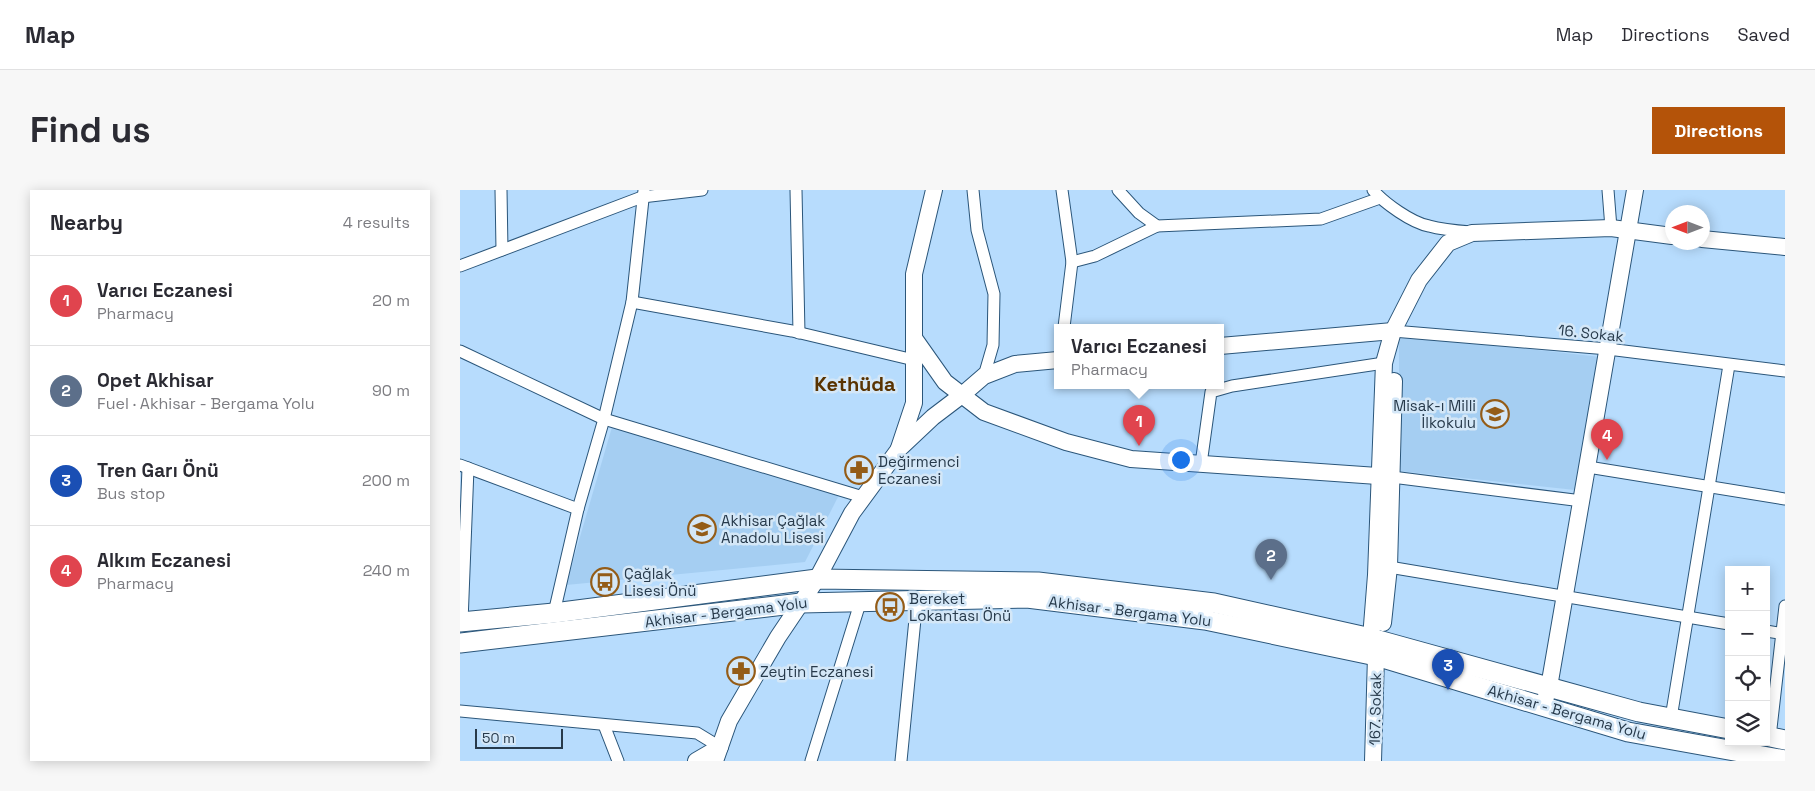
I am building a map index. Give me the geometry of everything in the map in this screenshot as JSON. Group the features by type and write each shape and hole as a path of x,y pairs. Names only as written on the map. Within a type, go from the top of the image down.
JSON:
{"main road":[{"name":"Akhisar - Bergama Yolu","path":"461,622 554,613 817,579 1038,582 1214,603 1549,687 1639,712 1725,728"},
{"name":"Akhisar - Bergama Yolu","path":"460,643 800,603 861,600 1027,598 1205,620 1376,645 1544,706 1628,732 1785,760"}],"street":[{"path":"501,190 502,250"},
{"path":"460,266 642,192 702,190"},
{"path":"796,190 799,333"},
{"path":"899,449 914,403 914,274 934,190"},
{"path":"973,190 977,230 994,294 993,345 984,376"},
{"path":"1062,190 1072,262 1064,324"},
{"path":"1118,190 1157,226"},
{"path":"1608,190 1619,229"},
{"path":"1544,706 1549,687 1608,349 1619,229 1635,190"},
{"path":"554,613 578,509 604,419 632,302 642,192"},
{"path":"1072,262 1095,256 1157,226 1321,220 1377,194 1393,209 1426,226 1472,232 1619,229 1665,235"},
{"path":"1376,645 1389,567 1384,363 1393,331 1419,280 1448,242 1472,232"},
{"path":"1710,240 1785,247"},
{"path":"632,302 799,333 914,360"},
{"path":"1224,346 1393,331"},
{"path":"1376,645 1394,356 1393,331"},
{"name":"16. Sokak","path":"1393,331 1608,349 1785,371"},
{"path":"914,338 945,382 984,412 1066,442 1131,459 1386,476 1582,501"},
{"path":"460,351 604,419 863,498"},
{"path":"718,754 729,721 778,637 817,579 852,513 899,449 933,417 984,376 1015,364 1054,360"},
{"path":"1224,388 1384,363"},
{"path":"1671,718 1729,365"},
{"path":"1201,464 1211,392 1222,389"},
{"path":"461,622 464,467 578,509"},
{"path":"1588,467 1785,500"},
{"path":"1389,567 1725,623"},
{"path":"901,761 917,599"},
{"path":"811,761 861,600"},
{"path":"1774,738 1785,606"},
{"path":"1770,632 1783,634"},
{"name":"167. Sokak","path":"1373,761 1376,645"},
{"path":"460,711 697,733 718,754"},
{"path":"604,725 618,761"},
{"path":"696,761 718,754"}],"shaded area":[{"name":"Misak-ı Milli İlkokulu","path":"1399,335 1601,357 1575,490 1399,471"},
{"name":"Akhisar Çağlak Anadolu Lisesi","path":"612,427 839,495 805,562 566,585"}],"place":[{"name":"Misak-ı Milli İlkokulu","path":"1495,414"},
{"name":"Varıcı Eczanesi","path":"1139,446"},
{"name":"Alkım Eczanesi","path":"1607,460"},
{"name":"Değirmenci Eczanesi","path":"859,470"},
{"name":"Akhisar Çağlak Anadolu Lisesi","path":"702,529"},
{"name":"Opet Akhisar","path":"1271,580"},
{"name":"Çağlak Lisesi Önü","path":"605,582"},
{"name":"Bereket Lokantası Önü","path":"890,607"},
{"name":"Zeytin Eczanesi","path":"741,671"},
{"name":"Tren Garı Önü","path":"1448,690"}],"district":[{"name":"Kethüda","path":"855,384"}]}
